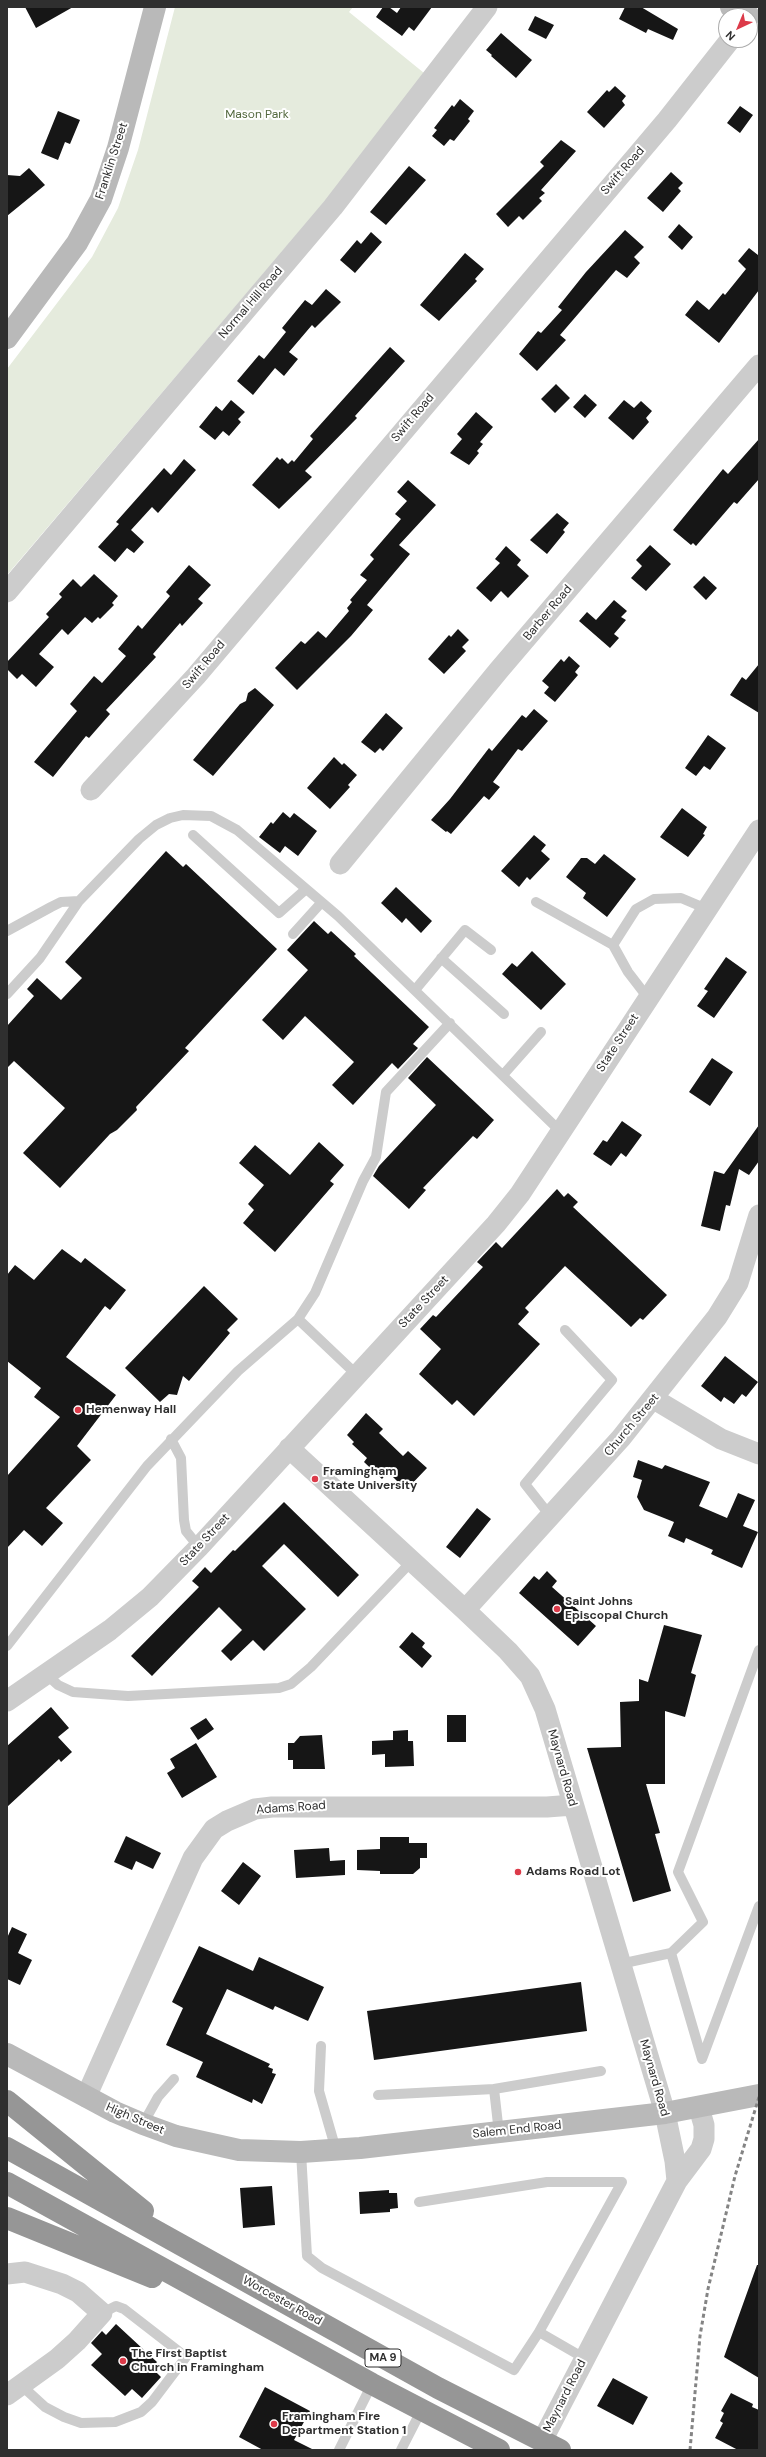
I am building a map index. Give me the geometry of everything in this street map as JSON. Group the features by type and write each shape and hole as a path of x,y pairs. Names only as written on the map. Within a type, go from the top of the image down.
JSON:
{"highway":[{"path":"7,2100 136,2206 209,2261"},
{"name":"Worcester Road","path":"7,2148 438,2388 551,2445"},
{"name":"MA 9","path":"7,2183 421,2411 475,2445 499,2450"},
{"path":"7,2218 175,2285 264,2325"}],"street":[{"name":"Franklin Street","path":"7,338 77,243 101,199 118,148 154,7"},
{"name":"Normal Hill Road","path":"7,592 333,207 487,7"},
{"name":"Swift Road","path":"91,790 192,681 667,120 724,48"},
{"name":"Barber Road","path":"340,864 499,670 759,364"},
{"name":"State Street","path":"7,1701 133,1612 199,1547 508,1211 759,830"},
{"name":"Church Street","path":"465,1610 552,1517 654,1399 717,1317 738,1283 759,1215"},
{"path":"654,1399 721,1439 759,1454"},
{"name":"Maynard Road","path":"289,1448 465,1610 508,1651 530,1676 545,1709 665,2113 675,2162 676,2181"},
{"name":"Adams Road","path":"86,2097 193,1858 214,1829 227,1821 256,1809 272,1807 547,1807 573,1805"},
{"name":"High Street","path":"7,2054 86,2097 143,2124 207,2144 239,2150 273,2152"},
{"name":"Salem End Road","path":"273,2152 336,2150 665,2113 699,2108 759,2095"},
{"name":"Maynard Road","path":"551,2445 584,2358 676,2181 695,2158 704,2138 704,2125 699,2108"},
{"path":"7,2274 25,2272 62,2284 78,2292 102,2313 77,2341 14,2391"}],"lane":[{"path":"7,994 40,958 79,901 139,839 156,825 183,814 211,816 224,821 237,830 321,903 450,1023 560,1131"},
{"path":"193,835 279,913 305,890"},
{"path":"613,945 636,909 654,899 681,898 707,908"},
{"path":"7,931 62,902 79,901"},
{"path":"536,902 613,945 628,972 648,998"},
{"path":"293,934 321,903"},
{"path":"415,990 465,930 491,950"},
{"path":"441,958 504,1014"},
{"path":"7,1646 147,1466 252,1358 298,1319 315,1293 363,1181 376,1157 386,1092 450,1023"},
{"path":"503,1075 541,1032"},
{"path":"298,1319 357,1374"},
{"path":"552,1517 525,1484 612,1380 565,1330"},
{"path":"171,1440 181,1458 184,1520 186,1531 199,1547"},
{"path":"46,1674 58,1686 74,1692 128,1696 279,1688 291,1684 311,1667 412,1561"},
{"path":"620,1964 671,1953 703,1922 678,1872 759,1650"},
{"path":"671,1953 702,2059 759,1906"},
{"path":"321,2046 319,2091 336,2150"},
{"path":"378,2095 494,2089 601,2072"},
{"path":"143,2124 158,2097 174,2079"},
{"path":"494,2089 499,2132"},
{"path":"301,2152 307,2256 322,2268 514,2370 539,2332 622,2182 547,2182 420,2202"},
{"path":"14,2391 64,2417 81,2422 115,2422 141,2412 152,2402 186,2357 124,2309 116,2306 102,2313"},
{"path":"539,2332 584,2358"},
{"path":"339,2450 372,2384"},
{"path":"401,2450 421,2411"}],"green space":[{"name":"Mason Park","path":"175,7 353,7 349,12 424,73 325,201 7,575 7,369 92,257 118,208 138,150"}],"building":[{"path":"25,7 73,7 36,28"},
{"path":"383,7 389,7 397,13 401,7 432,7 414,31 409,27 402,36 376,17"},
{"path":"625,7 641,7 678,29 673,40 648,29 646,33 619,19"},
{"path":"535,16 554,25 546,39 528,30"},
{"path":"501,33 532,60 516,78 486,50"},
{"path":"615,86 626,96 622,101 625,105 604,128 587,112 607,90 609,92"},
{"path":"460,99 474,111 468,119 470,121 454,141 450,139 444,146 432,136 437,130 434,128 452,105 454,107"},
{"path":"740,106 753,115 740,133 727,123"},
{"path":"58,111 80,120 70,144 65,142 58,160 41,153"},
{"path":"561,140 576,151 541,190 545,193 539,198 542,201 523,220 519,216 508,227 496,214 544,166 540,162"},
{"path":"409,166 426,180 386,225 370,212"},
{"path":"29,168 45,185 7,216 7,175 20,176"},
{"path":"671,172 683,183 678,188 681,191 663,212 647,198"},
{"path":"679,224 693,237 682,250 668,237"},
{"path":"625,230 644,247 634,257 640,263 627,278 616,270 560,335 566,340 537,371 519,354 538,331 541,333 562,310 558,307 586,272"},
{"path":"371,232 382,242 355,273 340,260 357,240 361,244"},
{"path":"749,248 758,255 759,254 759,290 719,343 685,315 697,300 709,310 723,293 725,295 746,269 738,261"},
{"path":"465,253 484,269 475,279 477,281 439,321 420,305"},
{"path":"326,289 341,302 315,328 312,325 289,352 298,359 284,376 275,368 253,395 237,381 259,355 264,359 286,332 282,328 305,300 312,305"},
{"path":"390,347 405,361 355,416 357,418 305,471 312,477 279,509 252,485 277,457 280,460 282,458 288,464 292,460 294,462 313,439 310,436"},
{"path":"556,384 570,398 555,413 541,399"},
{"path":"585,394 597,405 585,418 573,407"},
{"path":"231,400 245,412 238,419 241,422 229,436 223,431 215,440 199,427 216,406 222,411"},
{"path":"624,400 634,408 641,401 652,411 646,418 649,422 633,440 608,418"},
{"path":"476,412 493,427 480,442 483,444 477,451 479,453 469,465 450,453 462,439 457,434"},
{"path":"759,439 759,479 737,504 734,502 696,546 693,543 691,545 673,530 723,469 728,474"},
{"path":"184,459 196,470 158,513 152,507 131,530 144,542 134,553 127,548 115,562 98,547 119,524 116,522 164,468 171,475"},
{"path":"408,480 436,505 399,545 410,554 367,605 373,610 351,636 297,690 275,668 301,641 305,644 318,631 326,638 349,611 347,608 352,602 350,600 367,580 360,575 374,559 370,555 401,519 395,514 407,501 397,492"},
{"path":"557,513 569,523 563,530 565,532 547,554 530,540"},
{"path":"650,545 671,564 646,591 631,578 642,566 636,560"},
{"path":"506,546 521,560 517,565 529,576 508,598 501,591 491,602 476,588 500,563 495,559"},
{"path":"189,565 211,585 198,599 203,603 182,626 180,623 153,654 156,657 106,710 110,714 89,738 86,736 53,777 34,762 77,711 70,704 94,676 102,683 126,656 118,649 138,625 142,629 170,596 166,592"},
{"path":"94,574 118,596 112,603 114,605 100,619 98,617 92,623 85,617 68,635 62,629 39,654 54,667 36,687 22,674 17,679 7,669 7,662 49,617 46,614 62,597 59,594 73,579 81,587"},
{"path":"704,576 717,588 706,600 693,587"},
{"path":"614,600 627,611 621,617 626,620 614,634 619,638 610,648 579,621 587,612 596,620"},
{"path":"458,629 469,640 462,647 466,651 444,674 428,659 449,635 451,637"},
{"path":"569,656 580,666 575,672 578,675 555,702 544,693 549,687 542,681 561,659 564,662"},
{"path":"759,664 759,713 730,695 742,677 746,680"},
{"path":"255,688 274,705 213,776 193,760 240,704 246,701 248,693"},
{"path":"534,709 548,721 522,751 518,749 493,782 500,787 489,800 484,796 451,834 447,831 446,832 431,820 450,799 489,748 492,751 522,715 526,718"},
{"path":"386,713 403,728 383,751 380,748 375,753 361,742"},
{"path":"708,735 726,748 710,770 704,766 696,776 685,768"},
{"path":"334,757 342,765 344,763 357,775 348,785 350,787 330,809 307,788"},
{"path":"682,808 707,827 703,834 705,835 688,857 660,837"},
{"path":"283,812 290,818 294,813 317,831 298,856 285,846 280,853 259,837 271,822 273,824"},
{"path":"534,835 546,845 541,851 550,859 530,880 527,877 519,887 501,871"},
{"path":"166,851 183,867 186,864 277,949 185,1048 189,1051 136,1107 137,1110 117,1130 110,1134 60,1188 23,1153 65,1108 14,1061 7,1068 7,1026 34,996 27,989 37,978 61,1000 82,978 65,962"},
{"path":"604,854 636,879 607,917 583,898 586,893 566,877 581,858 587,858 595,864"},
{"path":"396,887 432,921 421,933 406,918 402,923 381,903"},
{"path":"314,921 328,934 331,931 356,954 354,956 429,1027 413,1044 418,1048 398,1069 392,1063 353,1105 332,1085 354,1062 305,1016 283,1040 262,1020 308,970 287,950"},
{"path":"532,951 566,984 541,1010 502,974 512,963 517,967"},
{"path":"726,957 747,972 714,1018 697,1006 708,991 704,989"},
{"path":"427,1057 494,1120 477,1139 473,1136 423,1188 426,1190 409,1209 373,1176 379,1166 436,1105 408,1078"},
{"path":"712,1058 733,1072 710,1106 689,1092"},
{"path":"622,1121 642,1135 626,1157 621,1153 611,1166 593,1154 603,1140 607,1142"},
{"path":"759,1125 759,1161 749,1175 739,1169 730,1206 726,1205 720,1231 701,1226 714,1171 724,1174"},
{"path":"319,1142 344,1165 330,1181 334,1184 275,1252 243,1223 254,1210 248,1204 264,1185 239,1163 255,1145 290,1175"},
{"path":"557,1189 564,1197 568,1193 578,1202 573,1207 667,1295 643,1320 640,1318 631,1327 565,1266 525,1308 529,1312 518,1324 540,1344 474,1416 457,1400 452,1405 419,1374 441,1349 420,1329 433,1315 436,1317 483,1267 477,1262 496,1242 502,1248"},
{"name":"Hemenway Hall","path":"62,1249 81,1263 85,1258 126,1290 110,1310 105,1306 66,1357 116,1395 77,1446 91,1460 46,1508 63,1523 42,1546 24,1530 7,1548 7,1476 60,1417 34,1397 41,1388 7,1361 7,1275 15,1265 34,1280"},
{"path":"204,1286 238,1319 227,1330 230,1333 189,1381 183,1376 177,1395 169,1394 160,1402 125,1368"},
{"path":"725,1356 758,1382 746,1397 742,1394 734,1404 724,1397 721,1402 701,1386"},
{"path":"366,1413 383,1429 379,1433 403,1456 408,1451 427,1468 406,1490 388,1472 382,1479 364,1462 367,1458 352,1444 354,1442 347,1435"},
{"path":"638,1460 662,1469 665,1465 710,1482 699,1506 727,1518 738,1493 755,1500 743,1526 758,1532 742,1568 711,1554 713,1550 686,1538 684,1543 668,1536 674,1522 644,1510 637,1497 642,1480 633,1477"},
{"path":"284,1502 359,1575 338,1597 284,1544 262,1566 306,1609 264,1651 253,1640 231,1661 221,1651 242,1630 219,1607 152,1676 131,1656 199,1587 192,1581 205,1567 211,1573"},
{"path":"477,1508 491,1519 460,1558 446,1547"},
{"name":"Saint Johns Episcopal Church","path":"547,1571 557,1581 552,1587 596,1626 578,1646 519,1593 534,1576 539,1580"},
{"path":"664,1625 702,1635 691,1673 696,1675 685,1717 665,1711 665,1784 646,1784 660,1833 655,1834 671,1891 633,1902 587,1748 621,1747 620,1702 639,1701 639,1679 648,1682"},
{"path":"412,1632 425,1643 422,1647 432,1656 422,1668 399,1647"},
{"path":"51,1707 69,1728 58,1737 72,1752 61,1762 59,1759 7,1807 7,1746"},
{"path":"447,1715 466,1715 466,1742 447,1742"},
{"path":"206,1718 214,1729 198,1740 190,1728"},
{"path":"408,1730 408,1741 413,1741 414,1766 385,1767 385,1754 372,1755 372,1741 393,1740 393,1731"},
{"path":"322,1735 325,1769 293,1769 293,1760 288,1760 288,1743 294,1743 300,1736"},
{"path":"196,1743 217,1777 182,1798 167,1773 175,1768 170,1759"},
{"path":"126,1836 161,1853 153,1869 136,1861 132,1870 114,1862"},
{"path":"380,1837 409,1837 409,1843 427,1843 427,1858 420,1858 420,1868 413,1874 380,1874 380,1871 357,1870 357,1850 380,1849"},
{"path":"329,1848 330,1861 345,1860 345,1875 296,1878 294,1850"},
{"path":"243,1862 261,1876 239,1905 221,1891"},
{"path":"12,1927 27,1934 18,1953 32,1960 20,1985 7,1979 7,1938"},
{"path":"199,1946 253,1971 259,1957 324,1987 308,2021 275,2006 273,2010 227,1989 206,2034 270,2064 268,2067 273,2069 272,2073 276,2074 262,2104 253,2099 252,2103 196,2077 203,2062 166,2045 183,2008 172,2002"},
{"path":"581,1982 587,2031 374,2060 367,2011"},
{"path":"272,2186 275,2225 243,2228 240,2188"},
{"path":"389,2190 389,2193 397,2193 398,2208 390,2209 390,2212 360,2214 359,2192"},
{"path":"757,2265 759,2265 759,2378 724,2357"},
{"path":"116,2324 157,2362 152,2368 161,2377 142,2398 132,2389 125,2396 91,2365 102,2354 91,2343 102,2331 106,2335"},
{"path":"613,2378 648,2397 633,2425 597,2406"},
{"name":"Framingham Fire Department Station 1","path":"265,2387 310,2411 294,2440 314,2450 263,2450 239,2437"},
{"path":"731,2393 753,2404 752,2407 759,2410 759,2450 738,2450 715,2438 723,2423 720,2421 724,2413 721,2411"}],"railway":[{"path":"690,2450 700,2336 708,2289 735,2176 759,2097"}],"place":[{"name":"Hemenway Hall","path":"78,1410"},
{"name":"Framingham State University","path":"315,1479"},
{"name":"Saint Johns Episcopal Church","path":"557,1609"},
{"name":"Adams Road Lot","path":"518,1872"},
{"name":"The First Baptist Church in Framingham","path":"123,2361"},
{"name":"Framingham Fire Department Station 1","path":"274,2424"}]}
